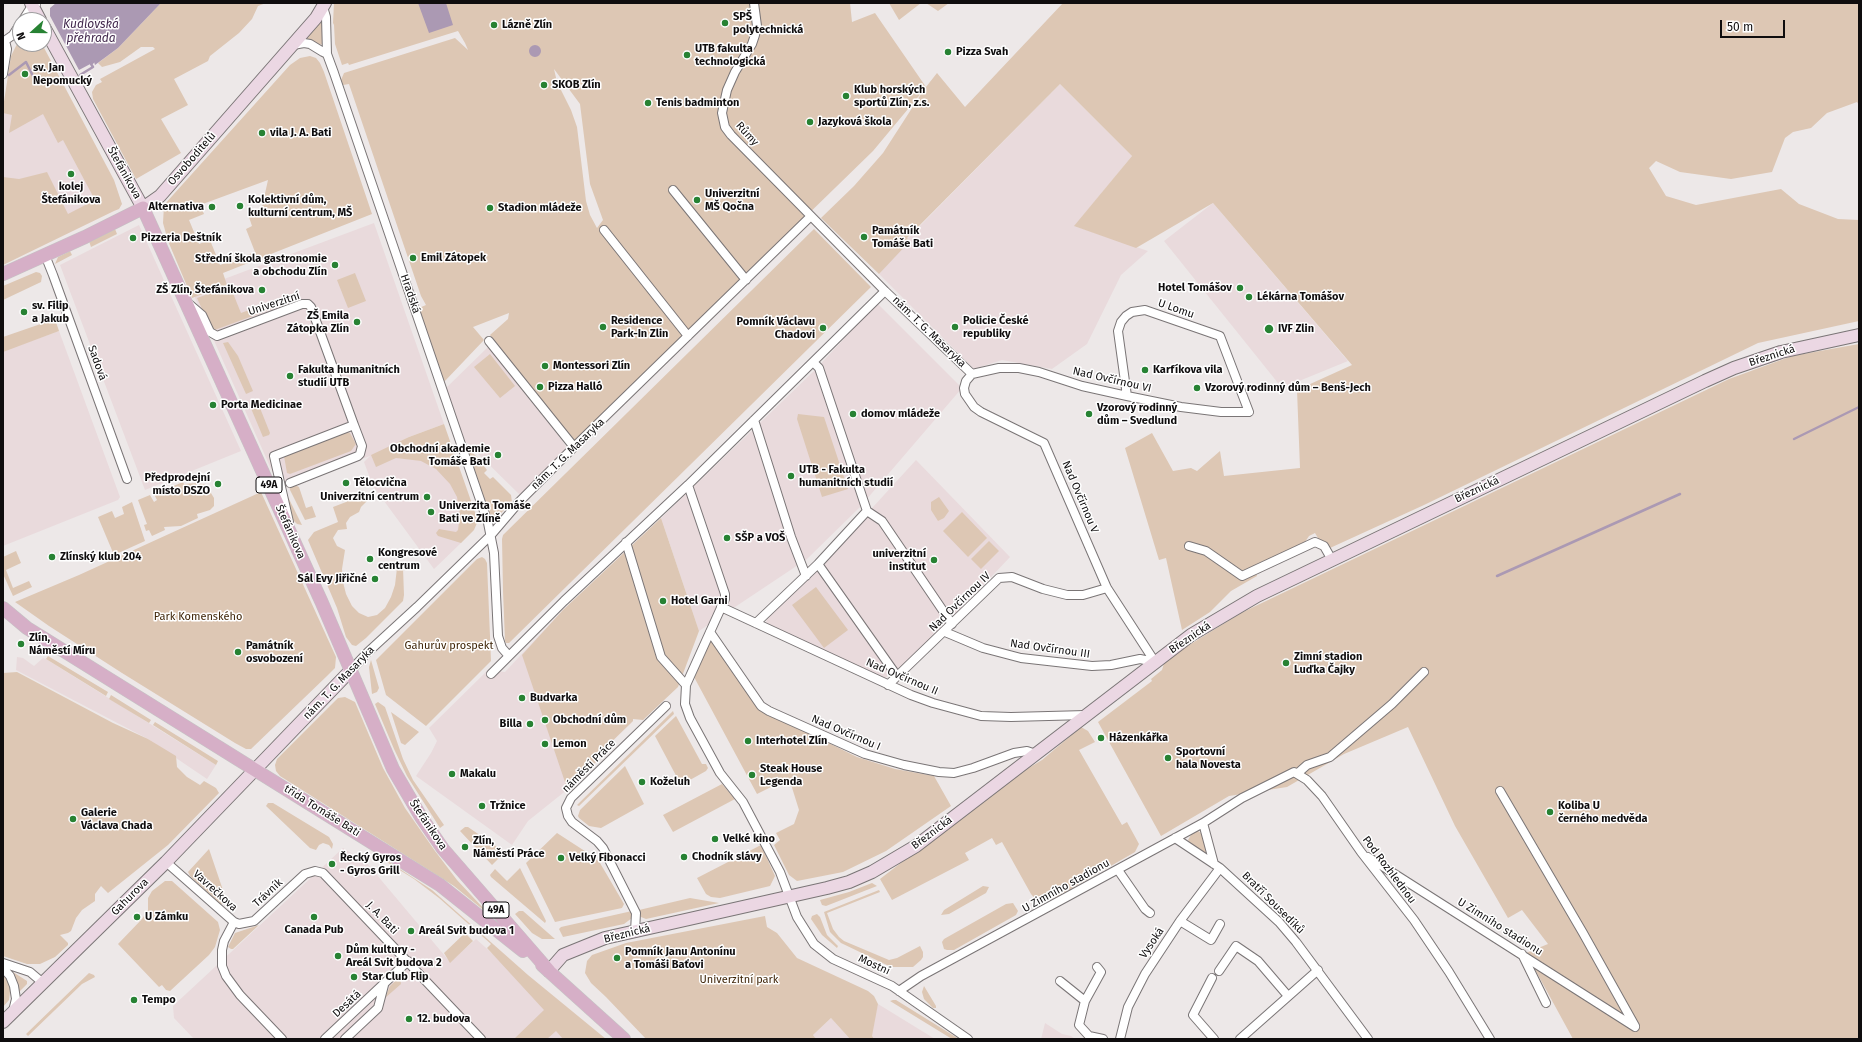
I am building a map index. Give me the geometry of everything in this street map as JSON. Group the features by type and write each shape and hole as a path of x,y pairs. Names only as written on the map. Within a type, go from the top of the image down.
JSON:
{"main road":[{"name":"Hradská","path":"293,45 316,18 324,5"},
{"name":"Štefánikova","path":"52,42 143,208 292,536 393,769 421,817 455,864 549,971"},
{"name":"Osvoboditelů","path":"3,274 143,208 160,196 293,45"},
{"name":"Březnická","path":"549,971 557,960 570,951 605,938 849,882 883,867 916,846 1191,635 1238,607 1332,560 1716,376 1781,352 1859,335"},
{"name":"třída Tomáše Bati","path":"3,608 27,628 255,768 440,885 549,971 624,1039"},
{"name":"nám. T. G. Masaryka","path":"255,768 351,670"},
{"name":"Gahurova","path":"6,1019 166,862 255,768"}],"street":[{"name":"Růmy","path":"754,3 757,26 755,35 752,44 735,72 727,90 722,113 723,120 731,135 811,216"},
{"name":"Hradská","path":"324,5 326,17 327,54 465,453 491,535 494,553 498,636 502,648 508,656"},
{"path":"3,74 7,49 4,42 12,36"},
{"path":"293,45 304,43 310,44 327,54"},
{"path":"673,190 746,280"},
{"name":"nám. T. G. Masaryka","path":"351,670 491,535 520,501 574,447 811,216 885,291 972,374"},
{"path":"604,230 688,336"},
{"name":"Sadová","path":"45,255 54,275 127,478"},
{"name":"nám. T. G. Masaryka","path":"491,674 626,542 688,485 885,291"},
{"name":"Univerzitní","path":"185,300 202,315 210,332 216,336 302,304 310,305 362,446 358,456 290,483"},
{"name":"U Lomu","path":"1127,396 1118,331 1121,322 1126,316 1132,312 1146,310 1220,336 1249,412"},
{"path":"489,341 574,447"},
{"path":"814,362 819,368 867,511 882,520 952,624"},
{"name":"Nad Ovčírnou VI","path":"972,374 999,368 1019,368 1039,372 1082,386 1127,396 1197,409 1220,412 1249,412"},
{"name":"Nad Ovčírnou V","path":"972,374 966,381 964,388 965,394 974,407 981,412 1041,440 1046,447 1107,588 1155,662"},
{"path":"754,420 791,537 803,572 806,576"},
{"path":"292,536 274,456 354,425"},
{"path":"688,485 725,594 721,607 686,685 685,704 690,718 720,773 743,802 780,872 789,897"},
{"path":"756,623 818,564 867,511"},
{"path":"626,542 661,657 686,685"},
{"path":"1189,546 1206,552 1242,576 1315,542 1324,546 1332,560"},
{"path":"818,564 897,676"},
{"name":"Nad Ovčírnou IV","path":"888,685 945,632 995,581 1003,577 1012,577 1067,595 1083,595 1107,588"},
{"name":"Nad Ovčírnou II","path":"721,607 888,685 933,704 981,716 1011,717 1086,715"},
{"name":"Nad Ovčírnou I","path":"710,632 761,706 768,711 864,754 904,765 938,772 954,773 973,768 1014,753 1027,751 1036,754"},
{"name":"Nad Ovčírnou III","path":"945,632 983,648 1021,658 1092,666 1111,665 1140,659 1155,662"},
{"path":"1298,773 1307,765 1330,757 1392,704 1424,672"},
{"name":"náměstí Práce","path":"635,931 636,913 605,852 597,841 569,818 566,808 571,798 666,706"},
{"name":"U Zimního stadionu","path":"899,991 921,976 1203,823 1242,798 1289,774 1294,772 1298,773"},
{"name":"Pod Rozhlednou","path":"1298,773 1322,796 1361,852 1414,920 1449,972 1490,1039"},
{"name":"U Zimního stadionu","path":"1361,852 1635,1027 1583,933 1500,791"},
{"path":"1203,823 1217,866"},
{"name":"Bratří Sousedíků","path":"1175,838 1217,866 1279,922 1318,970 1368,1039"},
{"name":"Vavrečkova","path":"166,862 234,922 224,941 222,950 222,966 226,976 240,995 282,1039"},
{"name":"Vysoká","path":"1120,1039 1128,1007 1145,974 1217,866"},
{"path":"1118,870 1145,909 1150,913"},
{"name":"Trávník","path":"234,922 243,924 254,921 302,876 314,871"},
{"name":"J. A. Bati","path":"314,871 323,873 481,1039"},
{"name":"Mostní","path":"789,897 804,931 818,949 833,959 899,991 968,1039"},
{"path":"1180,921 1211,940 1220,924"},
{"path":"1219,971 1236,946 1258,961 1288,996"},
{"path":"1522,954 1546,1003"},
{"name":"Desátá","path":"325,1039 408,961"},
{"path":"3,962 30,972 43,983"},
{"path":"1097,967 1101,972 1086,1001 1079,1025 1089,1036 1103,1039"},
{"path":"3,968 12,981 16,999 6,1019"},
{"path":"1242,1039 1318,970"},
{"path":"1212,978 1193,1015 1214,1039"},
{"path":"1060,981 1086,1001"},
{"path":"345,1039 378,1008 384,985"}],"shaded area":[{"path":"1060,84 1132,156 1075,226 1148,251 1121,275 1087,344 1052,369 1002,360 974,369 879,274 907,239"},
{"path":"46,96 104,201 66,223 3,214 3,113"},
{"path":"1213,203 1348,361 1282,388 1164,241"},
{"path":"374,223 444,424 409,437 374,455 449,464 471,525 461,543 434,569 373,486 364,462 370,456 280,489 192,291"},
{"path":"139,225 241,451 145,490 60,265"},
{"path":"877,303 962,388 860,507 807,559 699,631 661,518 815,370"},
{"path":"59,331 120,497 118,500 3,546 3,351"},
{"path":"488,347 566,447 563,453 520,495 463,439 445,389"},
{"path":"916,460 1010,557 924,648 904,665 885,678 881,678 768,626 766,622 768,617 810,576"},
{"path":"563,610 633,721 598,755 597,761 573,785 528,821 512,845 416,776 437,741 429,728 488,670 505,672"},
{"path":"17,657 23,658 34,666 43,658 46,659 216,765 207,779 148,739 16,670"},
{"path":"343,848 366,862 450,962 476,939 557,1011 565,1039 194,1039 174,1018 173,1006"},
{"path":"878,1004 935,1039 869,1039"},
{"path":"831,1018 850,1039 816,1039 813,1035"},
{"path":"1045,1023 1062,1034 1071,1036 1075,1039 1041,1039"}],"green space":[{"path":"161,3 266,3 258,6 252,19 239,33 210,56 208,61 174,79 188,105 161,119 181,153 136,179 93,99 92,92 96,85 102,82 100,79 155,49 153,47 141,47 120,62 102,67 98,63 118,48"},
{"path":"334,3 850,3 852,22 875,13 926,87 937,73 965,107 1063,3 1859,3 1859,105 1857,102 1827,113 1811,128 1793,132 1785,138 1772,172 1731,179 1680,172 1656,161 1649,168 1666,196 1696,205 1781,189 1799,204 1838,219 1859,220 1859,321 1758,343 1424,505 1330,548 1318,538 1315,533 1309,536 1305,542 1255,569 1257,576 1231,591 1210,612 1182,630 1166,558 1159,560 1125,448 1152,433 1173,471 1191,468 1197,471 1220,451 1224,476 1300,468 1297,390 1352,365 1213,203 1136,248 1074,226 1132,156 1060,84 907,238 910,241 879,274 821,218 854,186 883,153 923,91 873,151 574,442 490,335 508,319 509,313 473,327 484,340 444,382 419,308 426,305 421,296 349,84 343,85 341,80 344,73 455,38 468,50 465,43 458,31 349,65 348,63 342,65 335,44 333,23","holes":["554,69 580,104 590,184 603,220 597,228 590,215 586,201 577,127 571,110 557,82"]},
{"path":"889,3 921,3 899,20"},
{"path":"926,3 949,3 938,11"},
{"path":"322,20 324,41 323,44 319,45 305,38"},
{"path":"13,52 46,52 114,180 122,204 119,209 3,265 3,177 19,179 47,172 68,214 95,200 63,140 58,143 43,114 9,133 12,115 3,113 3,108 11,56"},
{"path":"310,56 316,58 320,63 372,214 223,273 227,285 192,298 168,241 163,223 164,205 290,65 300,58","holes":["268,180 262,207 248,214 252,226 246,229 255,252 220,265 210,240 199,244 189,220 204,214 200,205"]},
{"path":"115,229 117,234 91,247 89,241"},
{"path":"814,229 871,287 509,643 506,643 503,591 503,535"},
{"path":"70,251 72,255 55,264 58,257"},
{"path":"36,272 40,273 42,276 41,282 3,300 3,286"},
{"path":"355,273 366,301 348,308 337,280"},
{"path":"230,286 241,313 294,293 296,300 212,331 197,298"},
{"path":"55,319 59,331 3,352 3,337"},
{"path":"228,342 238,356 253,391 246,394 223,343"},
{"path":"1859,344 1859,1039 1573,1039 1526,953 1548,944 1522,910 1508,918 1455,826 1408,727 1344,754 1287,787 1229,796 1161,836 1098,722 1152,681 1151,679 1162,670 1165,660 1241,613 1729,379 1792,356"},
{"path":"490,354 515,386 500,398 474,367"},
{"path":"258,403 270,433 269,435 263,437 250,406"},
{"path":"798,414 824,417 848,489 822,497 797,419"},
{"path":"444,424 477,518 477,523 474,530 461,543 438,536 436,533 439,529 456,532 458,530 460,515 457,497 450,484 436,469 421,461 396,458 376,467 371,455 409,437"},
{"path":"345,432 350,433 356,444 351,451 290,474 287,473 284,456"},
{"path":"466,449 469,449 478,458 487,470 484,473 490,479 493,477 511,495 512,502 499,515 490,517"},
{"path":"294,476 293,484 299,487 306,508 312,506 316,517 305,520 290,490 288,481 289,478"},
{"path":"183,482 184,484 198,483 206,485 214,498 214,506 210,510 197,514 198,518 181,526 164,527 165,530 152,536 149,530 146,531 144,525 147,524 138,500 150,495 154,502 157,500 154,494"},
{"name":"Park Komenského","path":"261,492 336,657 335,668 251,749 246,749 235,743 122,673 15,602 79,575"},
{"path":"287,494 302,525 297,524 293,520"},
{"path":"367,494 369,499 361,507 359,512 350,517 346,523 347,529 338,530 333,538 337,546 345,550 342,569 346,594 352,606 359,613 368,617 377,615 385,608 391,597 395,585 397,568 403,568 404,595 403,601 356,646 352,645 346,637 337,608 308,540 314,532 338,522 333,507"},
{"path":"939,497 949,511 944,518 938,521 931,510 931,502"},
{"path":"132,502 145,541 114,555 98,517 112,511 115,518 124,514 122,507"},
{"path":"962,512 987,538 968,557 943,531"},
{"path":"661,518 699,631 678,687 643,720 633,719 633,721 598,755 597,761 573,785 567,788 522,655 563,610"},
{"path":"989,541 999,551 981,569 971,559"},
{"path":"16,551 21,563 6,570 13,588 29,581 32,587 13,596 3,574 3,557"},
{"name":"Gahurův prospekt","path":"482,557 487,563 491,661 426,726 386,695 376,660 477,559"},
{"path":"816,587 848,630 824,648 792,605"},
{"path":"710,639 762,703 784,721 857,757 895,769 934,776 951,806 886,851 843,872 797,881 789,875 774,845 780,840 776,833 794,824 799,810 789,778 757,794 694,677"},
{"path":"48,656 108,692 106,696 46,659"},
{"path":"371,660 379,688 377,692 372,694 369,667"},
{"path":"17,672 113,723 148,739 176,756 177,767 187,777 200,785 204,781 216,788 219,793 168,845 108,893 101,886 95,894 95,901 82,910 76,918 71,931 60,935 68,943 68,945 55,957 40,964 27,964 3,956 3,673"},
{"path":"111,695 151,720 149,723 109,699"},
{"path":"345,697 355,702 383,768 405,808 457,880 486,912 454,886 280,776 276,771 275,765 277,759 338,698"},
{"path":"378,702 385,707 403,759 413,780 444,825 440,828 407,776 375,704"},
{"path":"673,711 674,714 579,806 577,805"},
{"path":"391,712 419,732 405,745 401,743"},
{"path":"676,716 702,764 706,764 708,768 706,771 681,785 655,736"},
{"path":"155,722 218,761 216,765 153,725"},
{"path":"1081,727 1088,731 1095,742 1079,750 1122,825 1127,822 1139,844 1135,852 1057,897 1042,902 1036,900 1031,894 1002,842 996,845 992,838 965,853 969,860 892,900 880,879 1007,781 1042,760"},
{"path":"625,766 644,804 601,828 589,826 579,818 578,816 580,810"},
{"path":"722,784 735,799 673,832 663,815"},
{"path":"268,803 273,803 329,837 333,844 332,849 329,845 323,843 319,845 316,850 310,848 266,806"},
{"path":"465,827 468,827 503,851 503,854 492,865 460,831"},
{"path":"1198,831 1203,836 1206,852 1205,854 1191,845 1188,840 1192,833"},
{"path":"557,833 594,857 600,863 624,904 622,908 555,922 526,863"},
{"path":"761,845 775,876 770,886 720,898 711,897 706,894 697,878"},
{"path":"209,849 227,902 225,904 220,904 190,876 188,872"},
{"path":"383,858 432,890 528,975 606,1039 563,1039 556,1031 547,1039 514,1039 544,1010 487,948 491,944 439,898 414,879 382,859"},
{"path":"520,868 546,921 545,923 490,875 495,869 507,881"},
{"path":"165,881 172,881 218,922 220,930 215,947 209,955 170,991 166,990 162,985 159,987 118,944 142,919 148,910 148,898 152,891"},
{"path":"872,883 877,886 826,906 822,905 820,900 849,892"},
{"path":"983,886 989,887 986,893 949,914 941,915 944,910"},
{"path":"879,890 880,892 827,913 833,929 844,941 889,960 897,958 920,946 923,952 923,957 913,967 891,967 841,943 830,932 824,912"},
{"path":"690,898 719,903 646,919 641,917 639,910"},
{"path":"1013,903 1018,911 1016,915 954,950 944,949 942,942 944,939 1006,904"},
{"path":"519,911 523,911 555,939 542,939 532,933 515,914"},
{"path":"632,911 632,918 624,924 563,937 559,929 561,927"},
{"path":"817,914 820,917 827,935 838,946 837,948 822,935 811,919 812,916"},
{"name":"Univerzitní park","path":"765,916 767,927 777,933 797,958 868,991 874,996 878,1004 872,1036 874,1039 850,1039 831,1018 813,1035 816,1039 646,1039 591,983 585,973 587,961 592,955 626,943"},
{"path":"259,925 233,949 228,947 235,933"},
{"path":"465,933 473,941 450,963 444,953"},
{"path":"13,972 27,981 27,984 18,992"},
{"path":"89,973 95,977 82,984 28,1036 26,1034"},
{"path":"3,974 10,984 10,992 9,1000 3,1007"},
{"path":"400,977 401,984 385,998 390,986"},
{"path":"924,986 936,1008 933,1008 924,999 922,992"},
{"path":"896,1000 959,1039 952,1039 890,1001"}],"water":[{"name":"Kudlovská přehrada","path":"56,3 161,3 118,48 95,65 94,62 79,70 52,20 52,12 50,12 50,8"},
{"path":"418,3 446,3 453,25 429,33"},
{"path":"533,45 537,45 541,51 537,57 533,57 529,53 529,49"}],"waterway":[{"path":"9,75 26,62 35,80 62,84"},
{"path":"80,75 93,67 91,64 93,62"},
{"path":"1794,439 1859,407"},
{"path":"1497,576 1680,494"}],"place":[{"name":"SPŠ polytechnická","path":"725,23"},
{"name":"Lázně Zlín","path":"494,25"},
{"name":"Pizza Svah","path":"948,52"},
{"name":"UTB fakulta technologická","path":"687,55"},
{"name":"sv. Jan Nepomucký","path":"25,74"},
{"name":"SKOB Zlín","path":"544,85"},
{"name":"Klub horských sportů Zlín, z.s.","path":"846,96"},
{"name":"Tenis badminton","path":"648,103"},
{"name":"Jazyková škola","path":"810,122"},
{"name":"vila J. A. Bati","path":"262,133"},
{"name":"kolej Štefánikova","path":"71,174"},
{"name":"Univerzitní MŠ Qočna","path":"697,200"},
{"name":"Kolektivní dům, kulturní centrum, MŠ","path":"240,206"},
{"name":"Alternativa","path":"212,207"},
{"name":"Stadion mládeže","path":"490,208"},
{"name":"Památník Tomáše Bati","path":"864,237"},
{"name":"Pizzeria Deštník","path":"133,238"},
{"name":"Emil Zátopek","path":"413,258"},
{"name":"Střední škola gastronomie a obchodu Zlín","path":"335,265"},
{"name":"Hotel Tomášov","path":"1240,288"},
{"name":"ZŠ Zlín, Štefánikova","path":"262,290"},
{"name":"Lékárna Tomášov","path":"1249,297"},
{"name":"sv. Filip a Jakub","path":"24,312"},
{"name":"ZŠ Emila Zátopka Zlín","path":"357,322"},
{"name":"Residence Park-In Zlin","path":"603,327"},
{"name":"Policie České republiky","path":"955,327"},
{"name":"Pomník Václavu Chadovi","path":"823,328"},
{"name":"IVF Zlin","path":"1269,329"},
{"name":"Montessori Zlín","path":"545,366"},
{"name":"Karfíkova vila","path":"1145,370"},
{"name":"Fakulta humanitních studií UTB","path":"290,376"},
{"name":"Pizza Halló","path":"540,387"},
{"name":"Vzorový rodinný dům – Benš-Jech","path":"1197,388"},
{"name":"Porta Medicinae","path":"213,405"},
{"name":"domov mládeže","path":"853,414"},
{"name":"Vzorový rodinný dům – Svedlund","path":"1089,414"},
{"name":"Obchodní akademie Tomáše Bati","path":"498,455"},
{"name":"UTB - Fakulta humanitních studií","path":"791,476"},
{"name":"Tělocvična","path":"346,483"},
{"name":"Předprodejní místo DSZO","path":"218,484"},
{"name":"Univerzitní centrum","path":"427,497"},
{"name":"Univerzita Tomáše Bati ve Zlíně","path":"431,512"},
{"name":"SŠP a VOŠ","path":"727,538"},
{"name":"Zlínský klub 204","path":"52,557"},
{"name":"Kongresové centrum","path":"370,559"},
{"name":"univerzitní institut","path":"934,560"},
{"name":"Sál Evy Jiřičné","path":"375,579"},
{"name":"Hotel Garni","path":"663,601"},
{"name":"Zlín, Náměstí Míru","path":"21,644"},
{"name":"Památník osvobození","path":"238,652"},
{"name":"Zimní stadion Luďka Čajky","path":"1286,663"},
{"name":"Budvarka","path":"522,698"},
{"name":"Obchodní dům","path":"545,720"},
{"name":"Billa","path":"530,724"},
{"name":"Házenkářka","path":"1101,738"},
{"name":"Interhotel Zlín","path":"748,741"},
{"name":"Lemon","path":"545,744"},
{"name":"Sportovní hala Novesta","path":"1168,758"},
{"name":"Makalu","path":"452,774"},
{"name":"Steak House Legenda","path":"752,775"},
{"name":"Koželuh","path":"642,782"},
{"name":"Tržnice","path":"482,806"},
{"name":"Koliba U černého medvěda","path":"1550,812"},
{"name":"Galerie Václava Chada","path":"73,819"},
{"name":"Velké kino","path":"715,839"},
{"name":"Zlín, Náměstí Práce","path":"465,847"},
{"name":"Chodník slávy","path":"684,857"},
{"name":"Velký Fibonacci","path":"561,858"},
{"name":"Řecký Gyros - Gyros Grill","path":"332,864"},
{"name":"U Zámku","path":"137,917"},
{"name":"Canada Pub","path":"314,917"},
{"name":"Areál Svit budova 1","path":"411,931"},
{"name":"Dům kultury - Areál Svit budova 2","path":"338,956"},
{"name":"Pomník Janu Antonínu a Tomáši Baťovi","path":"617,958"},
{"name":"Star Club Flip","path":"354,977"},
{"name":"Tempo","path":"134,1000"},
{"name":"12. budova","path":"409,1019"}]}
